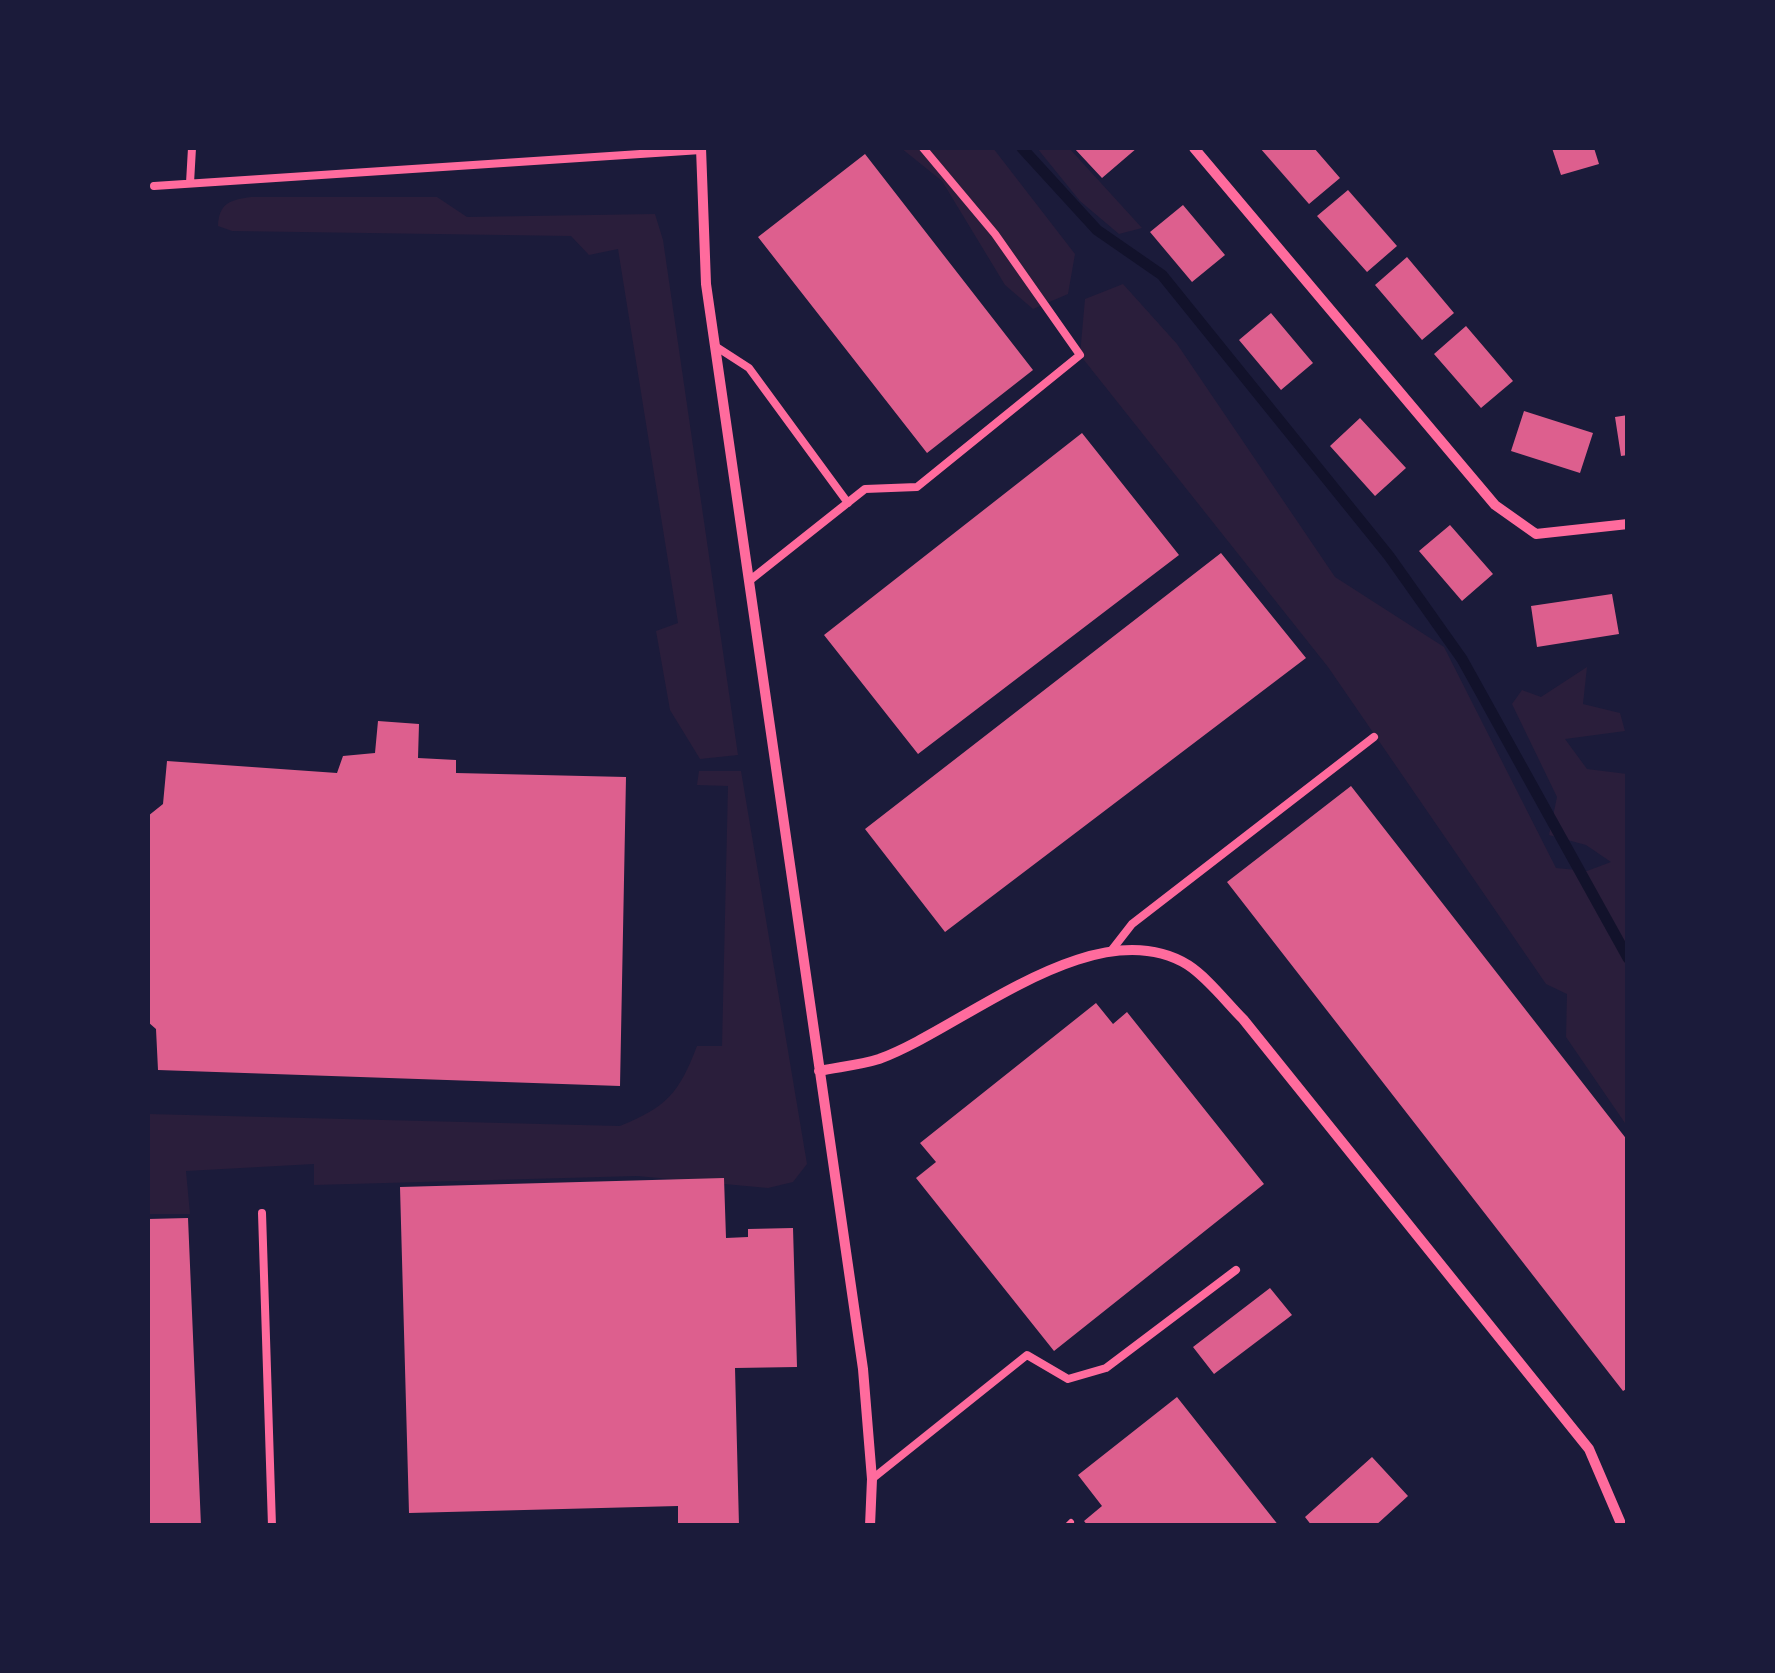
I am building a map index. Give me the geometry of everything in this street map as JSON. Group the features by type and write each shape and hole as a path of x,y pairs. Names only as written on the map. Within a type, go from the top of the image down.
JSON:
{"street":[{"path":"701,148 706,284 863,1370 872,1479 870,1526"},
{"path":"1194,148 1495,505 1536,534 1628,524"},
{"path":"819,1071 878,1059 1045,970 1109,953 1154,953 1189,966 1243,1019 1590,1449 1622,1526"}],"lane":[{"path":"190,184 192,148"},
{"path":"154,186 701,148"},
{"path":"749,581 865,489 917,487 1080,355 995,234 923,148"},
{"path":"715,346 749,368 848,503"},
{"path":"1109,953 1132,924 1374,737"},
{"path":"262,1214 272,1526"},
{"path":"872,1479 1027,1354 1068,1379 1106,1368 1236,1270"}],"shaded area":[{"path":"901,148 993,148 1075,254 1068,294 1033,309 1005,285 942,181"},
{"path":"1037,148 1069,148 1142,228 1119,234 1080,201"},
{"path":"251,197 437,197 467,217 655,214 663,240 738,755 700,759 670,710 656,631 678,623 618,249 589,255 571,236 232,231 218,226 227,204"},
{"path":"1123,284 1177,344 1335,577 1444,647 1556,868 1587,871 1611,862 1586,845 1549,835 1557,797 1512,704 1522,690 1541,697 1587,667 1583,704 1620,713 1625,731 1565,739 1587,769 1627,774 1627,1126 1566,1037 1567,994 1546,984 1328,667 1080,355 1085,299"},
{"path":"699,771 741,771 807,1164 793,1182 768,1188 637,1176 314,1185 314,1164 186,1171 190,1214 148,1214 148,1114 620,1126 660,1105 684,1076 697,1046 722,1046 728,786 697,785"}],"building":[{"path":"1074,148 1137,148 1102,178"},
{"path":"1260,148 1314,148 1340,178 1309,204"},
{"path":"1552,148 1594,148 1599,164 1561,175"},
{"path":"865,154 1033,370 927,453 758,237"},
{"path":"1348,190 1397,246 1367,272 1317,216"},
{"path":"1183,205 1225,255 1192,282 1150,232"},
{"path":"1407,257 1454,313 1422,340 1375,285"},
{"path":"1271,313 1313,363 1281,390 1239,340"},
{"path":"1466,326 1513,381 1481,408 1434,354"},
{"path":"1524,411 1593,433 1580,473 1511,451"},
{"path":"1628,415 1628,455 1621,456 1615,417"},
{"path":"1360,418 1406,468 1375,496 1330,446"},
{"path":"1082,433 1179,555 918,754 824,635"},
{"path":"1450,525 1493,574 1462,601 1419,551"},
{"path":"1221,553 1306,658 945,932 865,829"},
{"path":"1612,594 1619,634 1537,647 1531,606"},
{"path":"378,721 419,724 418,758 456,760 456,773 626,777 620,1086 158,1070 156,1029 148,1022 148,816 163,804 167,761 337,773 343,756 375,753"},
{"path":"1351,786 1628,1141 1628,1388 1623,1391 1227,882"},
{"path":"1096,1003 1113,1024 1127,1012 1264,1184 1054,1351 916,1178 936,1162 920,1143"},
{"path":"724,1178 726,1238 748,1237 748,1229 793,1228 797,1367 735,1368 739,1526 678,1526 678,1506 409,1513 400,1187"},
{"path":"188,1218 201,1526 148,1526 148,1219"},
{"path":"1270,1288 1292,1315 1214,1374 1193,1347"},
{"path":"1177,1397 1279,1526 1088,1526 1084,1521 1102,1506 1078,1475"},
{"path":"1372,1457 1408,1496 1375,1526 1312,1526 1305,1517"}],"waterway":[{"path":"1022,148 1097,230 1162,275 1389,556 1462,659 1628,958"}]}
